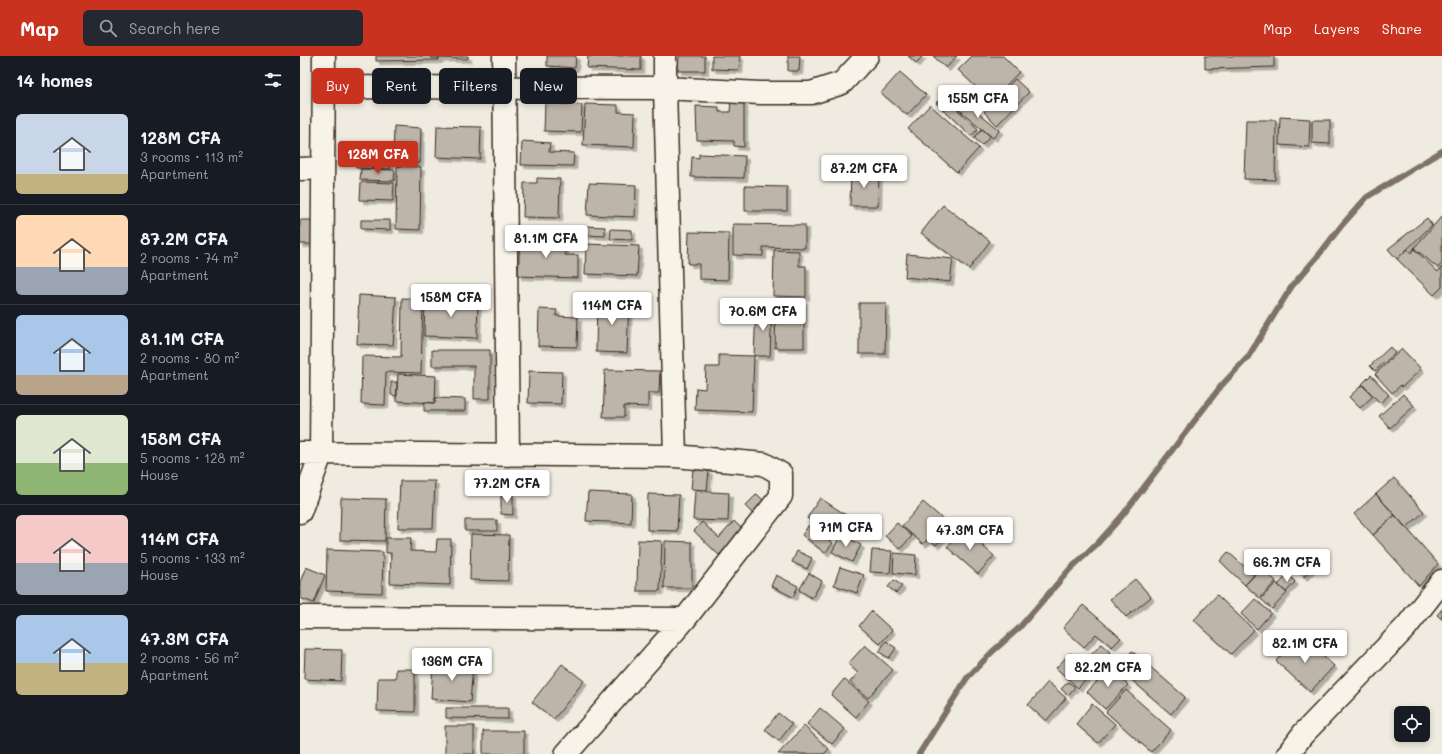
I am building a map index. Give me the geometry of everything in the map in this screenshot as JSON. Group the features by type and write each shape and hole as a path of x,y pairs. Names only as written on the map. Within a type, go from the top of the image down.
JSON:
{"street":[{"path":"324,56 324,68"},
{"path":"504,56 504,68"},
{"path":"665,56 675,456"},
{"path":"512,88 665,88 760,93 812,93 842,83 867,56"},
{"path":"364,87 439,88"},
{"path":"300,512 321,454 324,104"},
{"path":"504,104 508,455"},
{"path":"300,168 323,168"},
{"path":"300,453 675,456 764,464 780,474 781,496 685,619 566,754"},
{"path":"1288,754 1303,734 1406,627 1442,581"},
{"path":"300,617 685,619"}],"building":[{"path":"376,56 439,56 439,60 376,61"},
{"path":"431,56 468,56 468,59 431,58"},
{"path":"547,56 576,56 575,68 547,66"},
{"path":"588,56 641,56 641,70 587,68"},
{"path":"679,56 705,56 705,71 678,71"},
{"path":"712,56 740,56 739,70 712,69"},
{"path":"788,56 800,56 799,71 788,71"},
{"path":"908,56 923,56 916,63"},
{"path":"933,56 957,56 946,68"},
{"path":"972,56 1003,56 1019,72 991,101 958,70"},
{"path":"1205,56 1274,56 1274,67 1205,69"},
{"path":"900,72 926,95 907,115 881,93"},
{"path":"1015,79 1029,92 997,125 984,112"},
{"path":"943,96 978,129 971,136 936,103"},
{"path":"962,99 1000,130 993,138 956,107"},
{"path":"731,100 744,100 744,147 734,146 734,141 697,140 696,106 719,107 719,112 730,112"},
{"path":"545,104 582,105 581,132 544,131"},
{"path":"585,104 618,105 618,112 635,113 634,147 583,145"},
{"path":"930,105 979,148 957,172 908,129"},
{"path":"1280,117 1310,119 1309,147 1279,145"},
{"path":"1246,120 1276,120 1275,180 1244,179"},
{"path":"1312,120 1330,120 1330,144 1312,143"},
{"path":"394,126 421,128 420,163 393,162"},
{"path":"437,126 481,127 480,159 436,157"},
{"path":"982,129 990,136 982,145 974,138"},
{"path":"522,141 550,143 549,152 574,153 573,166 521,165"},
{"path":"357,153 391,154 390,169 356,168"},
{"path":"699,154 745,156 744,178 691,177 692,157 699,158"},
{"path":"397,166 421,167 420,230 396,229"},
{"path":"361,169 395,170 394,181 360,180"},
{"path":"851,172 879,173 878,206 850,206"},
{"path":"537,178 560,179 559,218 523,217 524,183 537,183"},
{"path":"361,182 394,183 393,201 360,200"},
{"path":"589,183 636,185 635,217 587,215"},
{"path":"745,186 787,187 787,211 745,211"},
{"path":"943,205 990,241 969,269 921,233"},
{"path":"1442,216 1442,263 1438,268 1414,248"},
{"path":"1427,218 1432,225 1397,259 1388,249"},
{"path":"300,220 312,220 312,244 300,244"},
{"path":"361,220 390,220 390,230 361,229"},
{"path":"733,224 805,225 805,248 763,247 763,256 733,255"},
{"path":"584,226 605,227 605,236 584,235"},
{"path":"611,229 632,230 632,240 610,239"},
{"path":"689,232 729,233 728,280 699,279 699,264 688,264"},
{"path":"520,238 565,240 565,255 578,255 578,278 518,276"},
{"path":"586,244 639,246 637,276 585,274"},
{"path":"1407,249 1411,253 1414,249 1438,272 1442,267 1442,287 1434,295 1397,259"},
{"path":"774,250 799,251 799,266 806,266 806,297 773,296"},
{"path":"907,254 953,259 950,282 905,277"},
{"path":"359,295 396,297 393,345 357,344"},
{"path":"402,298 423,299 421,373 386,372 385,405 361,404 362,356 401,357"},
{"path":"425,298 478,299 477,338 424,336"},
{"path":"776,299 804,300 804,348 775,348"},
{"path":"597,300 629,301 627,353 596,352"},
{"path":"859,303 886,303 885,354 859,354"},
{"path":"756,308 772,309 770,356 754,356"},
{"path":"539,309 557,310 556,316 578,317 577,347 538,346"},
{"path":"1390,347 1395,353 1375,371 1370,366"},
{"path":"1402,349 1421,369 1402,387 1401,385 1392,393 1375,374"},
{"path":"432,350 490,350 490,399 474,399 474,366 432,366"},
{"path":"719,355 754,356 752,412 695,410 696,388 705,389 706,367 719,367"},
{"path":"605,370 660,371 659,393 648,393 648,407 624,406 624,417 603,417"},
{"path":"529,371 562,372 561,404 528,403"},
{"path":"398,374 436,376 435,403 396,401"},
{"path":"1371,375 1389,395 1380,403 1362,384"},
{"path":"391,382 397,382 397,396 391,395"},
{"path":"1362,385 1373,396 1360,408 1349,397"},
{"path":"1403,394 1414,406 1390,428 1379,416"},
{"path":"435,398 465,399 465,411 424,411 424,402 435,403"},
{"path":"693,469 709,471 707,490 691,489"},
{"path":"1394,478 1424,512 1406,528 1376,494"},
{"path":"400,481 435,481 433,528 398,528"},
{"path":"695,491 729,493 728,521 693,520"},
{"path":"588,492 632,494 631,523 586,521"},
{"path":"501,494 513,494 513,515 501,514"},
{"path":"648,494 679,495 677,531 647,530"},
{"path":"757,494 767,504 755,516 745,506"},
{"path":"1376,494 1395,515 1373,535 1354,514"},
{"path":"341,498 386,499 385,541 340,540"},
{"path":"820,498 846,515 833,534 807,518"},
{"path":"923,502 952,527 936,545 928,539 923,544 902,526"},
{"path":"1395,515 1438,564 1419,586 1373,535"},
{"path":"465,520 497,520 497,531 465,531"},
{"path":"734,521 743,530 719,555 694,531 702,522 719,538"},
{"path":"897,523 912,536 900,549 885,536"},
{"path":"809,525 833,543 825,553 802,535"},
{"path":"963,528 994,556 978,574 947,547"},
{"path":"471,534 509,535 508,581 470,580"},
{"path":"841,534 861,545 852,562 832,552"},
{"path":"386,538 411,538 410,551 436,552 437,539 451,539 450,585 390,583 391,553 386,553"},
{"path":"638,540 662,541 660,591 637,591"},
{"path":"665,541 692,542 692,588 664,588"},
{"path":"327,550 383,552 382,593 326,591"},
{"path":"872,550 892,551 890,573 870,572"},
{"path":"1299,550 1315,565 1304,577 1288,562"},
{"path":"797,551 812,558 807,569 792,562"},
{"path":"1228,552 1254,575 1245,585 1220,561"},
{"path":"894,553 916,555 915,575 893,573"},
{"path":"306,567 325,575 314,603 300,598 300,582"},
{"path":"840,567 864,575 857,593 834,585"},
{"path":"1261,568 1276,581 1260,598 1245,585"},
{"path":"809,573 822,581 812,598 799,590"},
{"path":"1288,574 1295,582 1286,592 1278,585"},
{"path":"776,575 798,586 793,597 771,586"},
{"path":"1135,579 1151,597 1126,617 1110,599"},
{"path":"894,580 902,586 896,593 888,587"},
{"path":"1276,583 1287,593 1272,609 1261,599"},
{"path":"1217,595 1254,630 1231,654 1194,620"},
{"path":"1255,599 1271,613 1257,629 1241,614"},
{"path":"1083,605 1121,638 1112,647 1096,634 1084,647 1063,628"},
{"path":"1442,609 1442,619 1437,615"},
{"path":"871,611 892,630 880,644 859,626"},
{"path":"1300,635 1334,666 1310,692 1276,661"},
{"path":"886,641 896,648 889,658 879,652"},
{"path":"1101,644 1110,652 1078,688 1056,668 1070,653 1083,664"},
{"path":"865,645 893,670 868,698 850,682 858,673 848,664"},
{"path":"305,649 342,650 341,681 304,679"},
{"path":"1132,651 1185,697 1171,714 1118,668"},
{"path":"433,663 473,666 470,702 431,699"},
{"path":"562,664 584,681 554,719 532,702"},
{"path":"1110,668 1128,685 1105,709 1087,692"},
{"path":"396,669 415,669 415,712 377,711 378,678 396,678"},
{"path":"844,679 869,701 856,717 831,695"},
{"path":"1048,682 1066,698 1046,721 1028,705"},
{"path":"1068,682 1075,687 1068,695 1061,689"},
{"path":"1126,690 1171,730 1151,752 1106,712"},
{"path":"1092,704 1115,724 1098,743 1076,724"},
{"path":"446,708 508,708 508,719 446,718"},
{"path":"820,708 845,729 832,744 807,724"},
{"path":"778,713 792,724 779,741 765,730"},
{"path":"445,726 474,726 474,754 445,754"},
{"path":"804,726 829,749 824,754 778,754"},
{"path":"483,731 524,731 524,754 483,754"}],"waterway":[{"path":"919,754 967,678 992,652 1019,628 1070,569 1097,544 1122,516 1221,386 1248,357 1292,286 1342,225 1367,197 1442,151"}]}
